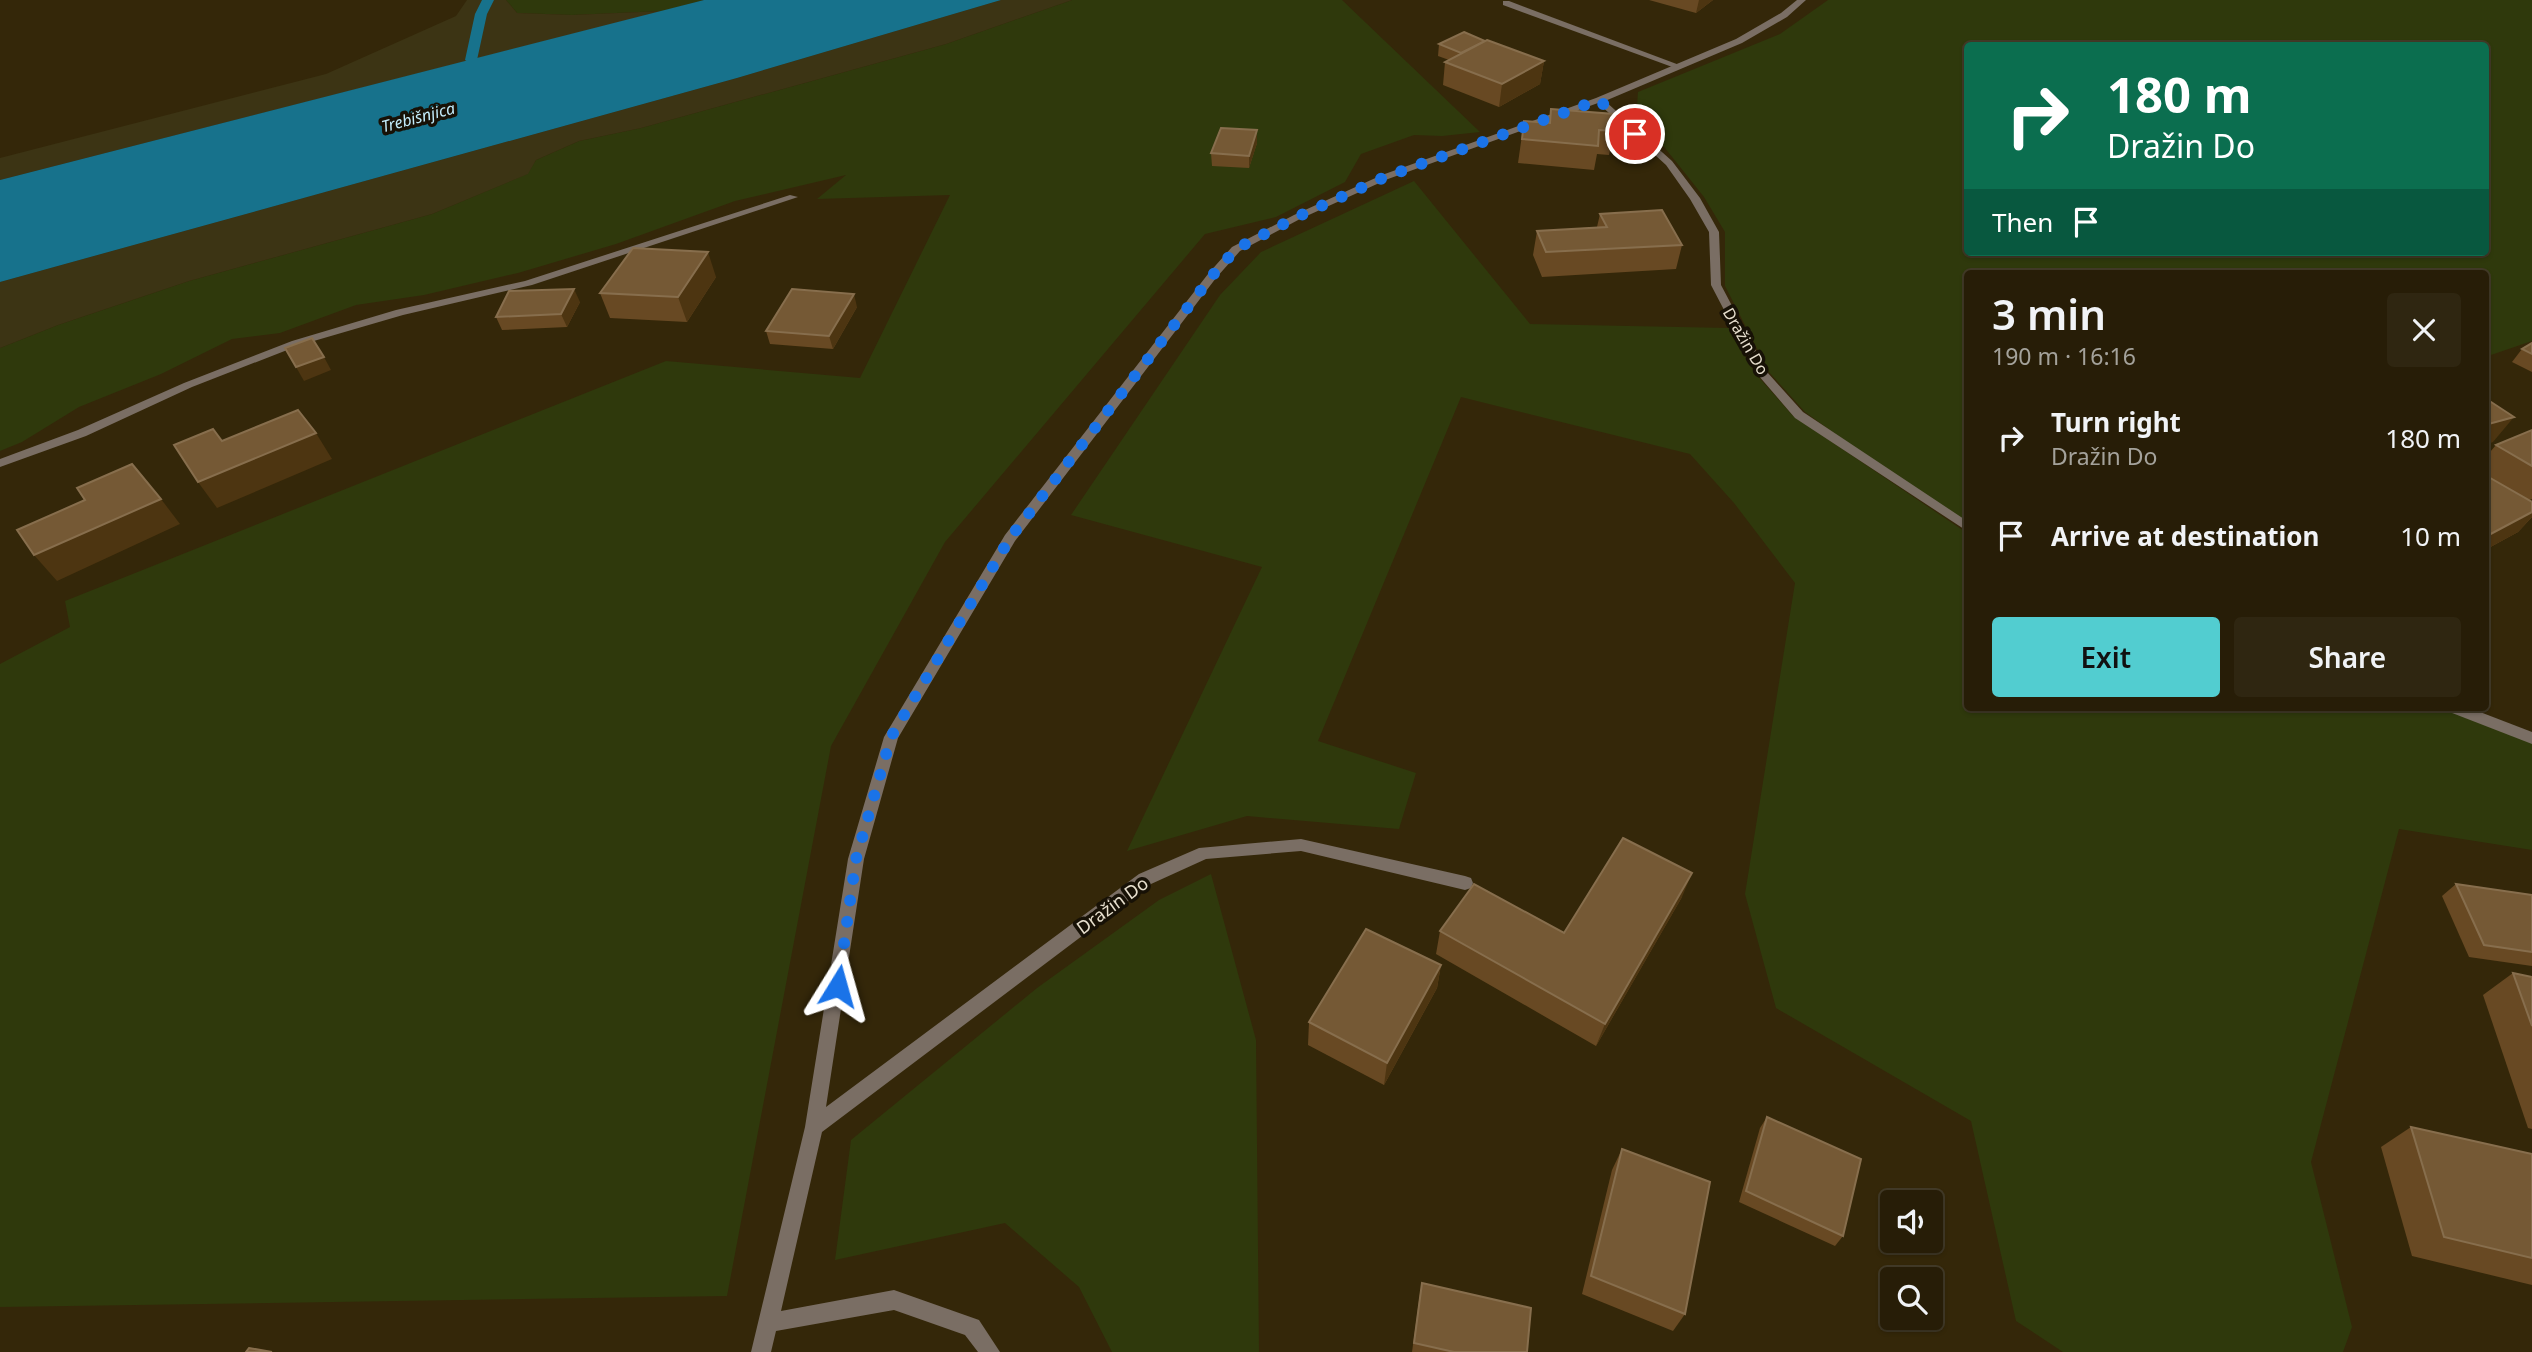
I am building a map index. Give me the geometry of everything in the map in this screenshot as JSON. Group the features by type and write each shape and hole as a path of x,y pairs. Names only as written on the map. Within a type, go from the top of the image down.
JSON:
{"street":[{"path":"761,1352 814,1127 856,859 891,737 1010,538 1212,276 1236,249 1297,217 1385,177 1599,100 1739,41 1784,15 1802,0"},
{"path":"1506,3 1678,66"},
{"name":"Dražin Do","path":"1599,100 1669,163 1695,198 1714,232 1716,285 1762,373 1799,415 1964,525"},
{"path":"0,463 82,433 188,385 296,343 400,312 528,283 793,197"},
{"path":"2462,711 2532,738"},
{"name":"Dražin Do","path":"814,1127 1145,879 1205,853 1301,845 1465,883"},
{"path":"768,1324 894,1300 972,1327 990,1352"}],"green space":[{"path":"506,0 704,0 663,11 572,15 517,13"},
{"path":"1072,0 1342,0 1480,132 1442,136 1414,135 1361,154 1345,182 1276,217 1205,234 945,542 831,746 727,1296 0,1307 0,664 70,627 65,601 666,361 860,378 950,195 817,199 846,175 735,201 616,244 518,273 424,295 356,305 280,333 232,339 161,374 79,407 22,442 0,451 0,348 58,325 189,281 432,214 527,174 536,160 579,141 641,128 946,44"},
{"path":"1828,0 2532,0 2532,341 2489,356 2489,270 1964,270 1964,521 1887,471 1805,412 1769,372 1725,286 1725,232 1704,197 1645,123 1637,106 1638,92 1780,34"},
{"path":"1414,181 1530,324 1729,328 1755,373 1793,416 1964,531 1964,711 2451,711 2532,742 2532,850 2399,829 2311,1162 2352,1327 2343,1352 2063,1352 2016,1321 1971,1121 1776,1008 1745,894 1795,583 1734,503 1690,454 1461,397 1318,741 1416,773 1399,829 1247,816 1127,851 1262,567 1071,515 1220,295 1261,252"},
{"path":"1211,874 1256,1040 1259,1352 1112,1352 1079,1287 1005,1223 835,1260 851,1140 1037,988 1159,900"}],"sand":[{"path":"467,0 506,0 517,13 572,15 663,11 0,180 0,158 326,74 456,16"},
{"path":"1001,0 1072,0 946,44 641,128 579,141 536,160 528,174 432,214 189,281 58,325 0,348 0,282 737,78"}],"water":[{"name":"Trebišnjica","path":"704,0 1001,0 737,78 0,282 0,180"}],"building":[{"path":"1464,32 1485,41 1461,53 1439,44"},
{"path":"1487,40 1544,61 1502,84 1445,62"},
{"path":"1551,109 1614,114 1614,131 1599,130 1598,146 1522,139 1524,121 1550,123"},
{"path":"1221,128 1257,130 1249,156 1211,153"},
{"path":"1662,210 1682,245 1546,252 1537,231 1607,227 1600,214"},
{"path":"633,248 708,252 678,297 600,293"},
{"path":"574,289 561,314 496,317 509,291"},
{"path":"792,289 854,294 829,336 766,331"},
{"path":"312,338 324,357 296,367 285,348"},
{"path":"2532,343 2532,354 2522,349"},
{"path":"2489,401 2514,417 2489,424"},
{"path":"298,410 316,433 198,482 174,445 213,429 222,441"},
{"path":"2532,430 2532,466 2496,445"},
{"path":"132,464 161,499 34,555 17,530 85,500 77,488"},
{"path":"2489,477 2532,502 2532,512 2489,535"},
{"path":"1623,838 1692,873 1605,1024 1440,931 1474,884 1564,933"},
{"path":"2456,884 2532,895 2532,952 2484,945"},
{"path":"1366,929 1441,965 1387,1063 1309,1022"},
{"path":"2513,973 2532,977 2532,1026"},
{"path":"1767,1117 1861,1159 1843,1236 1746,1191"},
{"path":"2411,1127 2532,1154 2532,1258 2444,1237"},
{"path":"1622,1149 1710,1182 1685,1314 1591,1276"},
{"path":"1422,1283 1531,1308 1527,1352 1454,1352 1414,1343"},
{"path":"249,1348 272,1352 246,1352"}],"waterway":[{"path":"471,60 481,14 488,0"}],"route":[{"path":"838,986 856,859 891,737 1010,538 1212,276 1236,249 1297,217 1385,177 1599,100 1635,134"}]}
